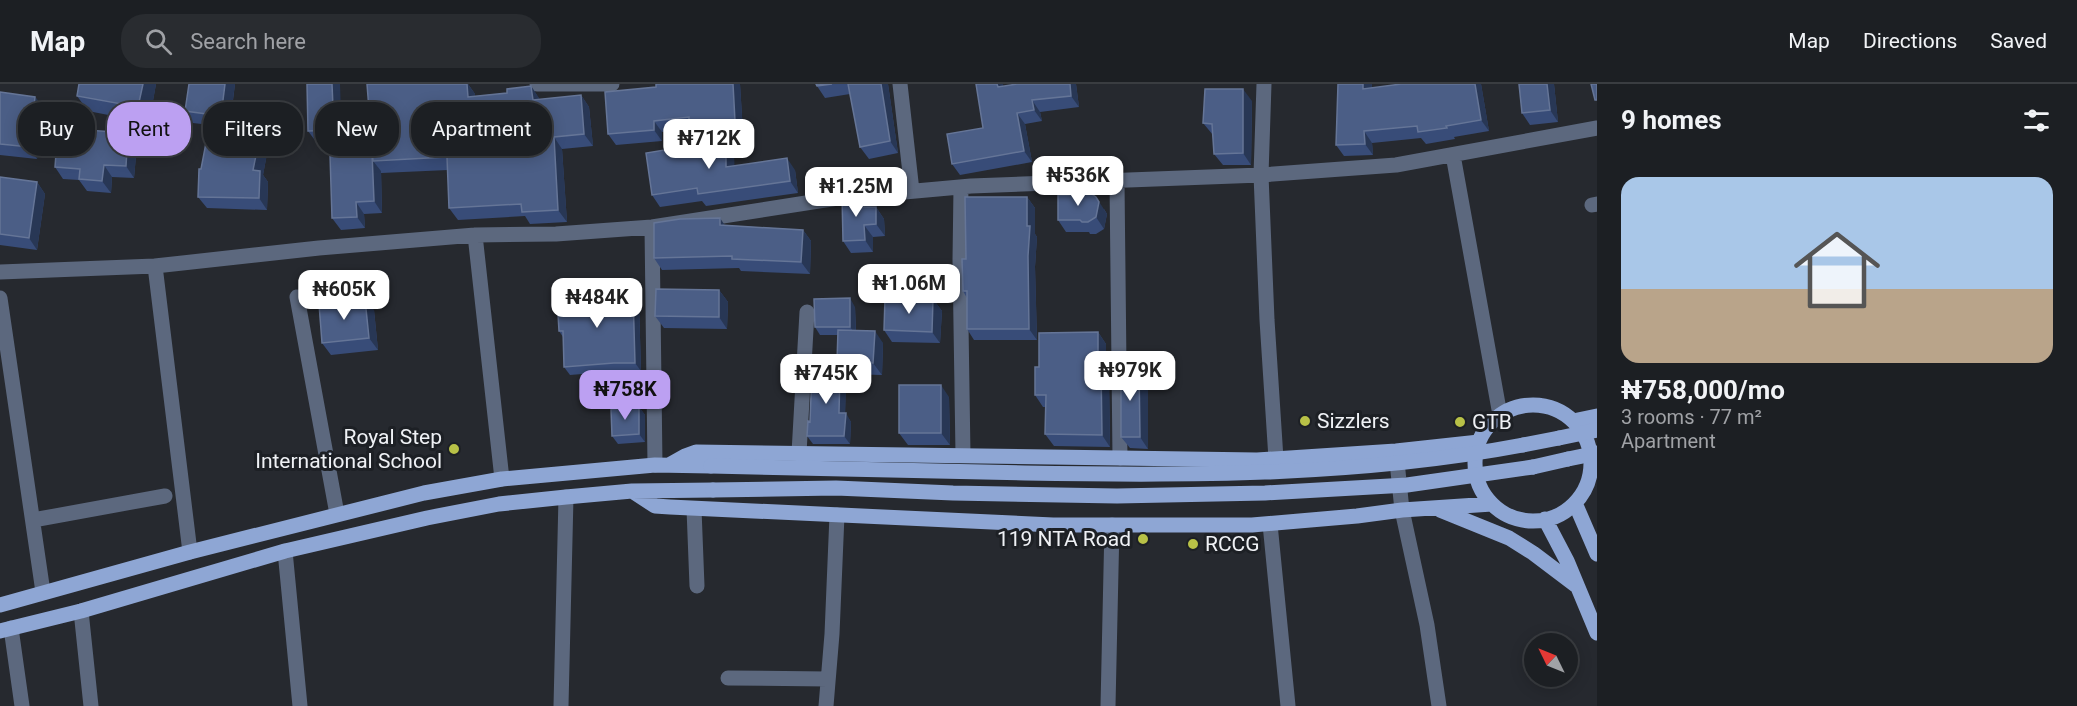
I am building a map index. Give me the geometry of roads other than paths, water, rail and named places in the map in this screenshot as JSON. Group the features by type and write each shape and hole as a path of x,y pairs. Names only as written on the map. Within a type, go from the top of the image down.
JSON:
{"main road":[{"path":"1521,406 1544,406 1555,409 1574,421 1590,450 1593,478 1575,503 1566,510 1534,521 1511,517 1492,504 1485,496 1476,475 1475,464 1479,442 1491,422 1500,415 1521,406"},
{"path":"1574,421 1597,416"},
{"path":"0,605 337,514 424,493 502,479 662,465 1121,475 1273,472 1394,465 1506,448 1597,429"},
{"path":"662,465 696,452 1276,459 1396,451 1479,442"},
{"path":"5,630 81,611 285,551 499,504 632,491 836,488 1105,496 1265,493 1407,485 1533,467 1597,453"},
{"path":"632,491 655,506 1053,525 1270,524 1402,510 1492,504"},
{"path":"1575,503 1595,550"},
{"path":"1437,509 1509,538 1578,587"},
{"path":"1545,519 1567,561 1597,633"}],"street":[{"path":"537,84 612,84"},
{"path":"900,84 912,191"},
{"path":"1264,84 1261,175 1276,459"},
{"path":"0,272 155,266 319,248 475,235 556,234 652,227 838,198 961,187 1261,175 1396,165 1597,128"},
{"path":"1453,155 1500,415"},
{"path":"1117,182 1120,458"},
{"path":"961,187 963,455"},
{"path":"652,227 662,465"},
{"path":"475,235 502,479"},
{"path":"155,266 190,552"},
{"path":"297,297 337,514"},
{"path":"0,298 5,372 44,592"},
{"path":"799,453 807,312"},
{"path":"1396,451 1402,510 1427,625 1439,706"},
{"path":"33,520 165,496"},
{"path":"561,706 566,497"},
{"path":"694,508 697,586"},
{"path":"826,706 837,515"},
{"path":"1270,524 1288,706"},
{"path":"1108,706 1112,525"},
{"path":"285,551 300,706"},
{"path":"81,611 91,706"},
{"path":"5,630 22,706"},
{"path":"728,678 828,679"}],"place":[{"name":"Sizzlers","path":"1305,421"},
{"name":"GTB","path":"1460,422"},
{"name":"Royal Step International School","path":"454,449"},
{"name":"119 NTA Road","path":"1143,539"},
{"name":"RCCG","path":"1193,544"}]}
